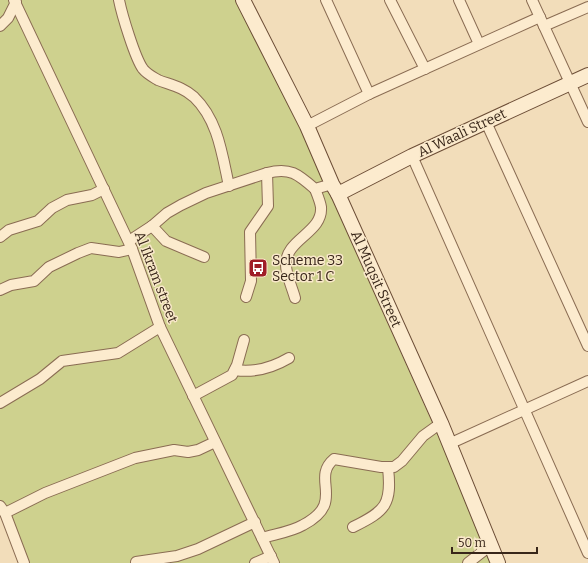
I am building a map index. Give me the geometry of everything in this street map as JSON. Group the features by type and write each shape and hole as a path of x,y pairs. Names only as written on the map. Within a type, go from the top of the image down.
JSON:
{"street":[{"path":"119,0 122,14 143,69 158,80 187,91 195,98 213,124 219,137 229,186"},
{"name":"Al Muqsit Street","path":"243,0 307,126 441,423 498,563"},
{"path":"326,0 369,94"},
{"path":"390,0 425,69"},
{"path":"459,0 479,44"},
{"path":"532,0 588,122"},
{"path":"0,26 8,18 15,1"},
{"name":"Al Ikram street","path":"15,1 130,245 160,327 272,559"},
{"path":"307,126 369,94 479,44 542,21 588,7"},
{"name":"Al Waali Street","path":"335,189 412,156 588,76"},
{"path":"486,122 588,346"},
{"path":"412,156 588,553"},
{"path":"0,290 11,285 34,281 49,267 78,252 91,248 119,252 130,245 167,213 181,205 206,193 277,170 292,171 315,189 321,206 317,224 296,244 287,258 286,265 295,298"},
{"path":"246,297 251,281 250,232 268,206 267,173"},
{"path":"0,237 9,230 38,220 52,208 67,200 92,194 104,189"},
{"path":"315,189 335,189"},
{"path":"152,226 166,241 204,258"},
{"path":"0,403 40,379 62,361 118,353 160,327"},
{"path":"193,396 226,378 235,370 244,340"},
{"path":"235,370 248,372 262,370 289,358"},
{"path":"449,444 588,381"},
{"path":"262,538 302,526 318,516 324,508 326,501 324,481 326,470 334,459 388,468 394,467 402,461 424,436 441,423"},
{"path":"24,563 2,510 135,458 174,450 188,452 198,450 215,442"},
{"path":"353,527 373,516 388,500 390,490 388,468"},
{"path":"136,562 178,556 198,549 255,522"},
{"path":"468,563 491,545"},
{"path":"255,563 272,559"}],"green space":[{"path":"0,0 243,0 495,563 23,563 0,511"}],"place":[{"name":"Scheme 33 Sector 1 C","path":"258,268"}]}
